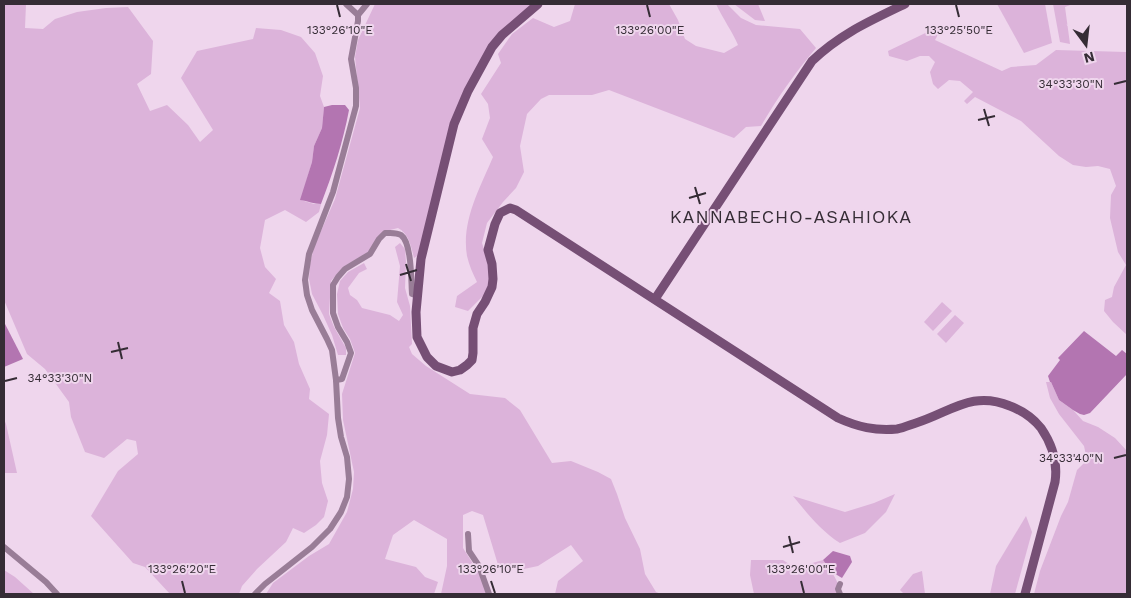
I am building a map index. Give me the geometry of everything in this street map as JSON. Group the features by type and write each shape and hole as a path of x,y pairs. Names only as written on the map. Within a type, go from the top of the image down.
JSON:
{"street":[{"path":"346,4 358,15"},
{"path":"256,594 265,584 312,547 330,529 341,512 347,497 349,479 347,457 338,418 332,350 312,310 305,280 309,254 333,192 356,106 356,88 351,59 358,15 367,4"},
{"path":"538,4 502,35 492,47 468,91 454,124 421,259 416,312 417,337 427,357 436,366 452,372 460,370 472,360 473,328 477,314 492,287 492,264 488,250 500,213 510,208 516,210 838,418 858,426 899,429 963,404 979,400 996,401 1017,408 1029,414 1036,421 1050,442 1057,472 1025,594"},
{"path":"654,299 812,61 830,44 853,29 905,4"},
{"path":"336,380 342,378 351,353 333,313 334,285 338,277 346,269 370,254 385,233 393,232 400,234 405,240 409,250 412,294 418,296"},
{"path":"468,534 469,551 479,566 489,594"},
{"path":"4,547 58,594"},
{"path":"840,584 838,589 840,594"}],"shaded area":[{"path":"4,4 26,4 25,28 43,29 55,19 77,12 128,7 153,41 151,74 137,84 150,111 167,105 188,125 200,142 213,130 181,78 197,51 253,39 256,28 281,30 301,37 315,53 323,76 320,96 324,107 322,128 314,146 312,162 301,200 321,204 319,212 306,222 285,210 265,220 260,248 265,267 276,279 269,293 280,301 284,325 294,342 299,364 310,389 309,399 329,414 327,435 320,461 322,483 328,501 324,517 304,533 293,528 286,542 257,569 242,586 239,594 170,594 145,567 133,563 91,516 118,471 138,454 136,441 127,439 104,458 85,452 71,417 69,402 45,369 27,354 4,300"},
{"path":"375,4 536,4 502,35 469,83 419,255 414,258 409,241 402,231 398,228 390,230 370,251 343,267 331,281 329,314 346,348 346,355 338,355 332,335 312,294 309,279 310,264 314,247 335,199 360,108 355,57 358,40"},
{"path":"575,4 669,4 678,20 685,39 696,46 724,53 738,45 716,4 727,4 741,18 756,25 800,29 816,48 787,86 761,126 746,127 734,138 609,90 592,95 549,95 541,99 527,114 520,146 524,172 516,188 487,223 482,243 490,267 489,290 468,311 455,307 457,296 477,282 467,256 467,230 477,193 493,157 482,139 490,118 488,104 481,94 501,63 498,54 512,34 533,18 554,27 570,21"},
{"path":"734,4 758,4 765,21 755,20"},
{"path":"997,4 1045,4 1052,43 1024,53"},
{"path":"1053,4 1073,4 1065,7 1070,44 1060,42"},
{"path":"940,26 941,29 935,40 1002,71 1011,67 1036,65 1056,50 1127,53 1127,335 1104,311 1105,300 1112,297 1114,287 1126,265 1118,252 1110,218 1111,195 1116,186 1110,169 1098,166 1073,165 1059,156 1021,121 975,97 967,104 964,101 973,92 960,81 949,80 938,89 933,84 930,72 935,62 929,56 920,56 907,61 889,56 888,51"},
{"path":"345,105 349,110 334,169 321,204 316,204 300,200 312,162 314,146 322,128 324,107"},
{"path":"400,243 405,249 405,288 410,306 412,344 409,347 412,354 426,366 470,394 505,398 520,410 552,463 571,461 611,479 625,518 640,549 645,574 656,592 661,594 555,594 558,581 583,561 571,545 538,566 519,570 499,568 483,515 472,511 463,515 463,548 477,570 488,594 441,594 447,566 447,539 414,520 393,535 385,559 416,567 425,577 438,582 434,594 266,594 273,583 309,556 329,544 347,512 353,489 354,472 343,420 342,394 355,353 338,314 337,294 340,281 348,272 364,263 367,269 359,273 348,288 350,295 357,300 362,308 390,315 399,321 403,315 397,302 400,266 395,247"},
{"path":"942,302 952,311 933,331 924,322"},
{"path":"955,315 964,323 946,343 937,334"},
{"path":"4,322 23,359 4,367"},
{"path":"1084,331 1116,356 1122,350 1127,354 1127,374 1090,413 1084,415 1059,400 1048,376 1060,360 1058,358"},
{"path":"1046,382 1051,382 1059,400 1073,410 1083,421 1098,427 1115,438 1127,451 1127,594 1034,594 1040,571 1068,502 1077,470 1087,460 1084,446 1059,414 1050,398"},
{"path":"4,419 6,424 17,473 4,473"},
{"path":"895,494 886,512 865,533 840,543 820,527 793,496 845,512"},
{"path":"1026,516 1032,532 1015,594 990,594 996,566"},
{"path":"833,551 850,556 852,562 842,578 832,572 823,560"},
{"path":"751,560 783,560 795,568 823,560 836,580 840,594 754,594 750,575"},
{"path":"4,570 15,577 34,594 4,594"},
{"path":"922,571 925,594 904,594 900,590 913,574"}],"district":[{"name":"KANNABECHO-ASAHIOKA","path":"791,217"}]}
